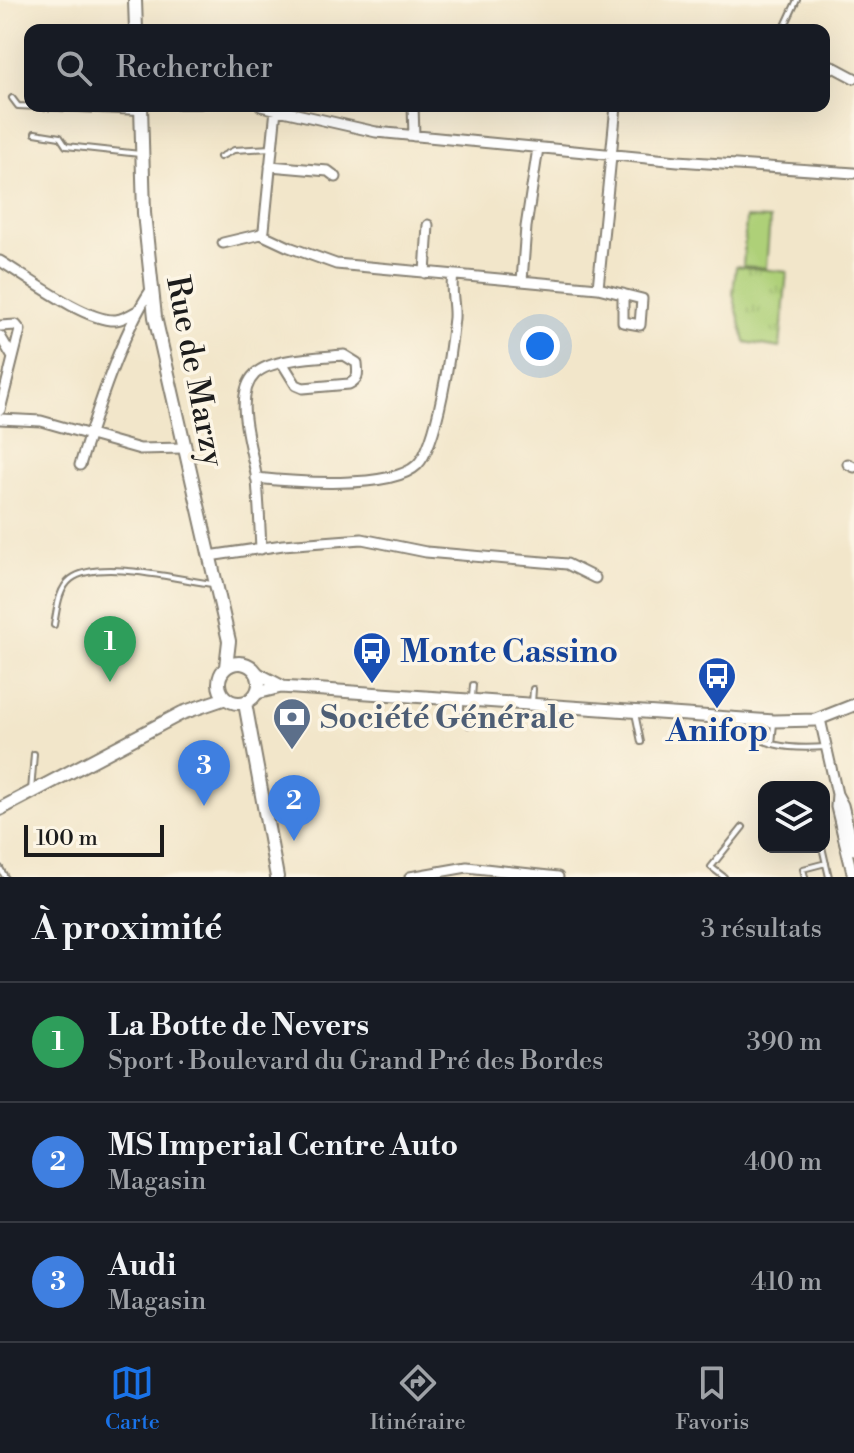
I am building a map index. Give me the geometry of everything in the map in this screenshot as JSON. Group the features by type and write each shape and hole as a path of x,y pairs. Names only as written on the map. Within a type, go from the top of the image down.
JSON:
{"main road":[{"path":"135,0 136,24"},
{"name":"Rue de Marzy","path":"141,112 144,213 151,290 165,368 229,641 243,663"},
{"name":"Rue de Marzy","path":"226,667 229,641"},
{"path":"0,809 182,713 226,698 245,703 257,693 258,674 243,663 226,667 219,683 182,713"},
{"path":"219,683 226,698"},
{"path":"245,703 277,877"}],"street":[{"path":"830,65 854,78"},
{"path":"261,234 264,230 276,112"},
{"path":"289,112 376,132 678,161 854,173"},
{"path":"413,112 414,136"},
{"path":"598,288 615,112"},
{"path":"522,281 526,227 538,148"},
{"path":"270,166 328,171 336,177"},
{"path":"425,273 428,225"},
{"path":"223,243 261,234 336,264 598,288 623,294"},
{"path":"0,261 68,302 103,318 120,319 140,310"},
{"path":"256,478 348,482 399,476 418,464 432,438 451,342 453,275"},
{"path":"80,465 131,328 151,290"},
{"path":"120,319 131,328"},
{"path":"0,326 16,325 20,330 0,410"},
{"path":"0,336 12,356"},
{"path":"261,549 256,478 245,421 247,386 257,372 283,364 300,359 344,355 357,363 358,375 349,384 303,388 296,385 283,364"},
{"path":"0,419 41,421 140,449 183,448"},
{"path":"209,556 283,545 362,539 426,552 567,564 595,578"},
{"path":"258,674 281,687"},
{"path":"257,693 281,687 774,721 820,719 854,705"},
{"path":"820,719 854,850"},
{"path":"837,794 836,807 853,877"},
{"path":"410,877 467,867 558,877"}],"lane":[{"path":"786,24 797,0"},
{"path":"12,98 18,106 24,106"},
{"path":"35,133 60,137 66,146 142,154"},
{"path":"220,157 234,150 271,148"},
{"path":"54,625 65,586 79,575 98,571 130,572 216,585"},
{"path":"469,725 461,710 473,685"},
{"path":"532,704 533,689"},
{"path":"635,711 641,742"},
{"path":"725,718 752,738 772,744 803,749 826,747"},
{"path":"772,744 774,721"},
{"path":"30,793 34,754"},
{"path":"724,877 711,867 743,827"},
{"path":"824,853 829,877"},
{"path":"805,877 803,869 826,863"},
{"path":"0,868 5,877"}],"green space":[{"path":"746,218 770,219 766,268 743,266"},
{"path":"736,266 787,272 780,348 745,342 733,294"}],"place":[{"name":"La Botte de Nevers","path":"110,682"},
{"name":"Monte Cassino","path":"372,685"},
{"name":"Anifop","path":"717,710"},
{"name":"Société Générale","path":"292,751"},
{"name":"Audi","path":"204,806"},
{"name":"MS Imperial Centre Auto","path":"294,841"}]}
